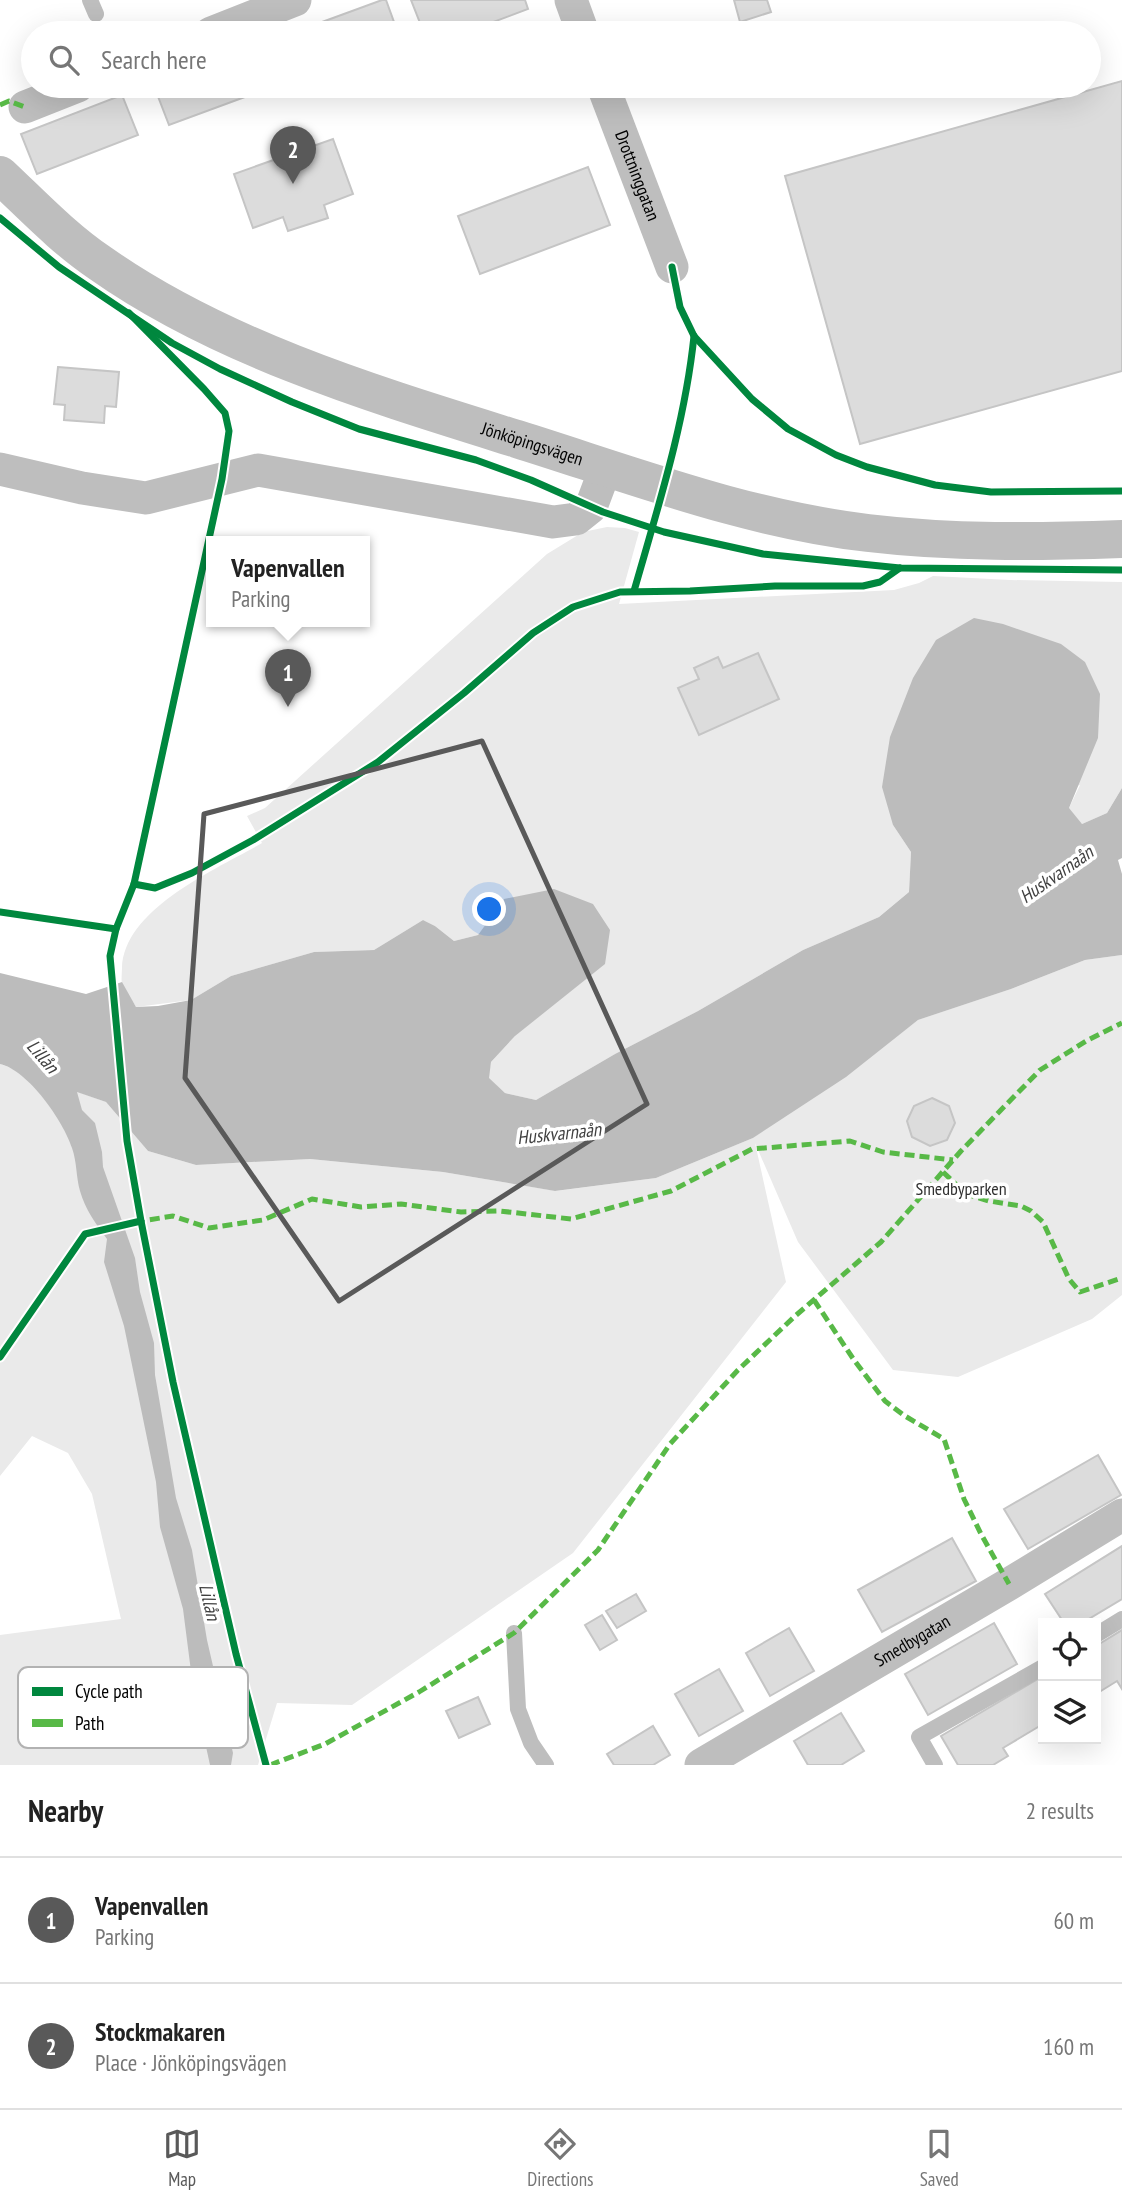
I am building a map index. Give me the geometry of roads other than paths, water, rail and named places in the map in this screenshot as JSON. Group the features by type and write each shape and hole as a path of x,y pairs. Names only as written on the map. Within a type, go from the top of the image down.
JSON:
{"street":[{"path":"242,21 295,0"},
{"path":"571,0 579,21"},
{"path":"25,107 48,98"},
{"name":"Drottninggatan","path":"608,98 672,267"},
{"name":"Jönköpingsvägen","path":"0,175 62,234 97,262 144,293 285,361 376,394 691,494 758,512 867,533 940,540 1122,539"},
{"path":"0,469 82,488 146,498 258,470 554,522 576,519 591,507 606,467"},
{"name":"Smedbygatan","path":"701,1765 1122,1515"}],"lane":[{"path":"1101,1632 1122,1619"},
{"path":"514,1633 518,1709 531,1743 545,1765"},
{"path":"934,1765 919,1737 1038,1670"}],"water":[{"path":"974,618 1003,624 1061,644 1085,662 1100,694 1098,738 1069,808 1082,824 1107,813 1122,788 1122,858 1118,860 1122,874 1122,955 1085,960 1011,989 918,1020 846,1077 753,1138 656,1178 555,1191 443,1172 310,1159 196,1165 148,1151 106,1102 77,1092 82,1110 95,1123 103,1167 135,1258 140,1292 154,1343 155,1375 176,1498 192,1550 213,1667 190,1667 183,1609 160,1527 156,1482 124,1326 104,1262 107,1239 82,1198 74,1153 61,1125 33,1086 11,1068 0,1064 0,973 86,994 122,982 136,1007 158,1006 191,1000 231,976 314,952 374,950 423,920 454,941 478,935 504,899 554,889 593,904 610,930 605,964 515,1036 491,1062 489,1078 505,1093 536,1100 803,950 879,917 909,892 911,852 893,825 882,787 890,737 913,678 936,640"},
{"path":"206,1748 232,1748 231,1765 210,1765"}],"place":[{"name":"Stockmakaren","path":"293,184"},
{"name":"Vapenvallen","path":"288,707"}],"water label":[{"name":"Huskvarnaån","path":"1056,874"},
{"name":"Lillån","path":"43,1056"},
{"name":"Huskvarnaån","path":"559,1133"},
{"name":"Lillån","path":"210,1602"}],"park label":[{"name":"Smedbyparken","path":"961,1189"}]}
